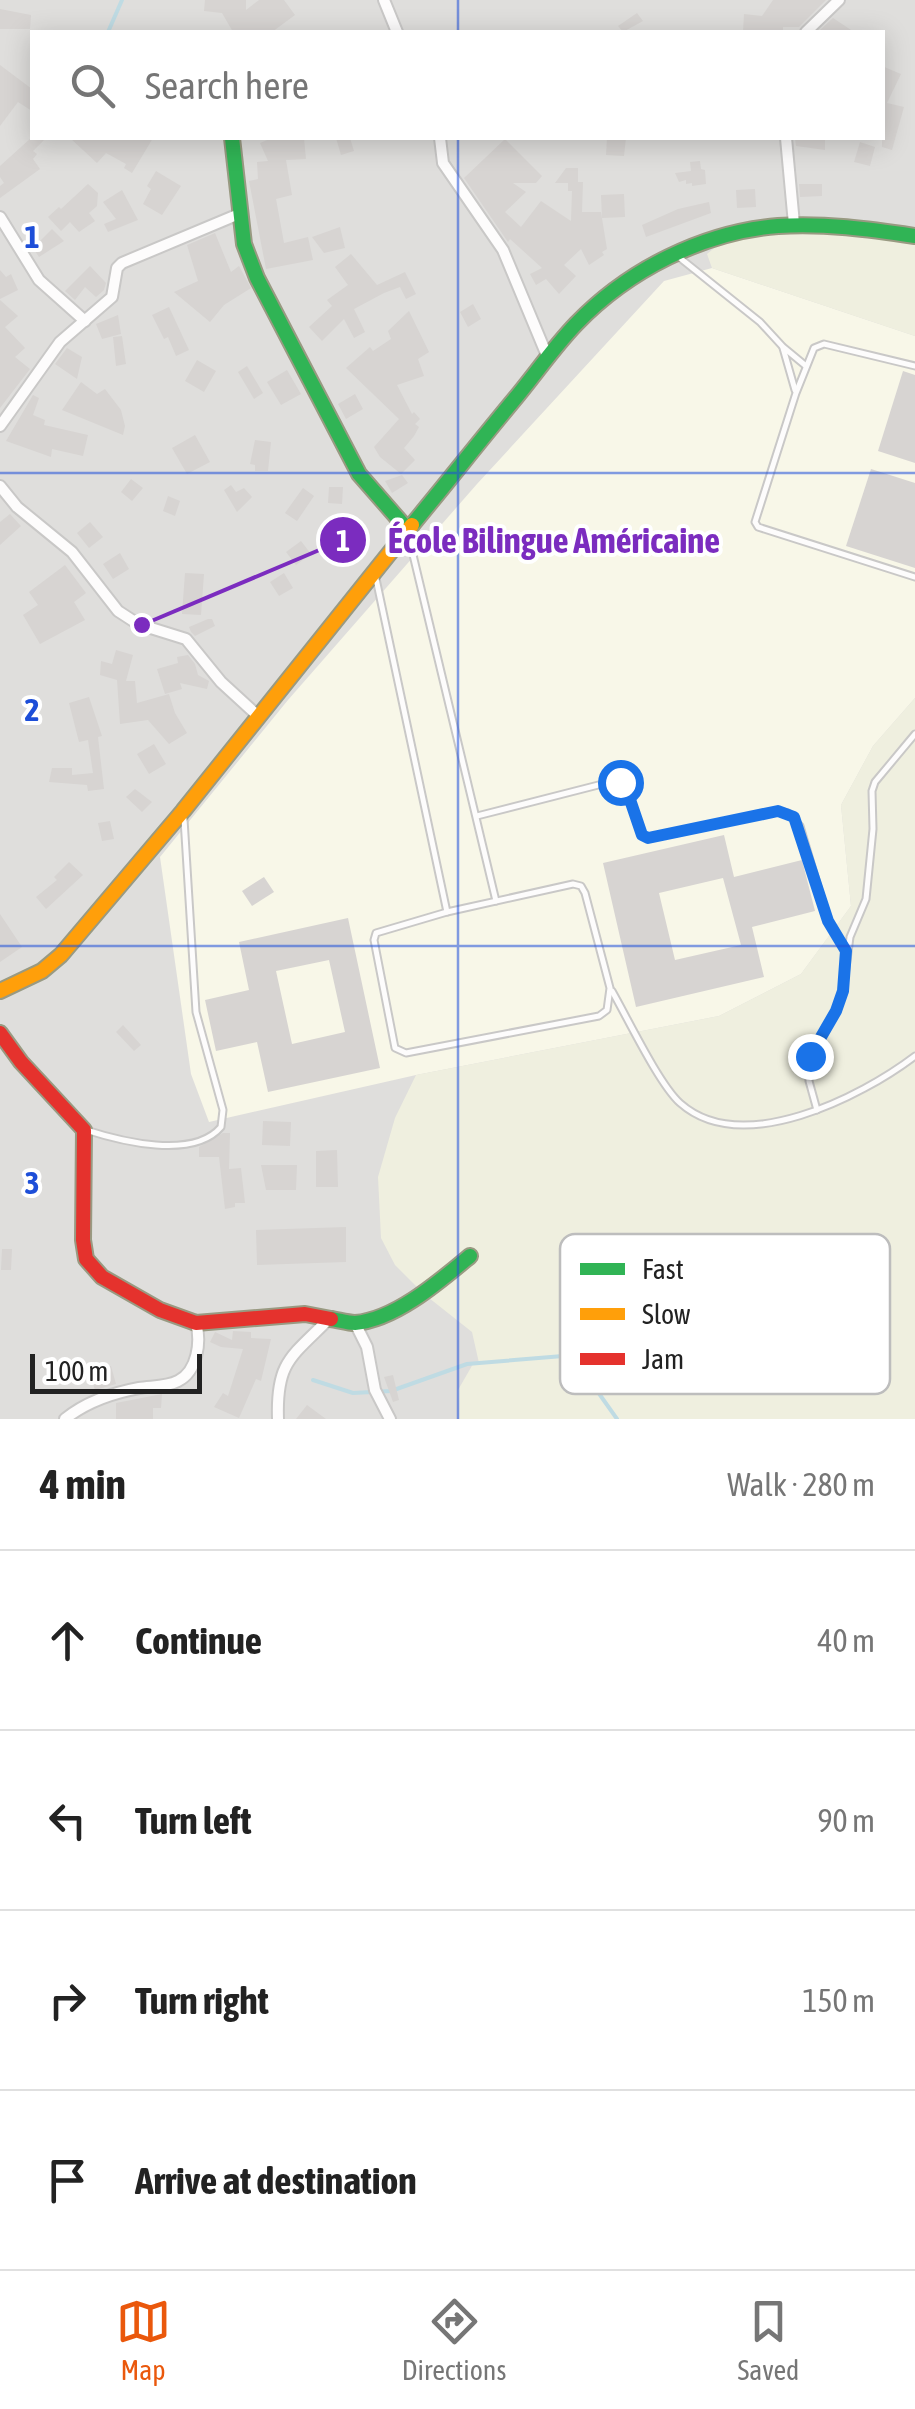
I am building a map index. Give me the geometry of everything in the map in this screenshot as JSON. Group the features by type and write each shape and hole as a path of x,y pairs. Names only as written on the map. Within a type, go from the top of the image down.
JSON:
{"main road":[{"path":"232,140 244,244 257,278 359,474 407,529"},
{"path":"0,991 42,971 61,955 184,811 407,529 598,303 675,254 736,230 794,224 880,229 915,236"},
{"path":"0,1034 84,1130 82,1240 86,1259 102,1277 160,1310 196,1323 305,1314 355,1323 394,1310 424,1294 470,1256"}],"street":[{"path":"384,0 396,30"},
{"path":"808,30 839,0"},
{"path":"440,140 442,163 502,250 548,358"},
{"path":"786,140 794,224"},
{"path":"0,426 60,342 112,297 117,268 122,263 239,214"},
{"path":"0,217 39,280 85,321"},
{"path":"0,486 17,506 72,552 118,610 138,624 186,639 221,682 257,715"},
{"path":"278,1419 277,1390 284,1366 329,1319"},
{"path":"65,1419 92,1402 180,1380 191,1368 196,1353 196,1323"},
{"path":"355,1323 368,1346 375,1390 390,1419"}],"lane":[{"path":"675,254 760,322 806,366"},
{"path":"915,366 824,344 814,348 756,517 758,527 915,577"},
{"path":"783,347 796,393"},
{"path":"407,529 496,901"},
{"path":"375,571 447,912"},
{"path":"817,1110 809,1081 810,1056 836,1011 843,991 846,951 866,899 872,792 875,782 915,734"},
{"path":"477,816 614,781 625,785 642,835 648,838 778,811 788,813 800,826 828,921 846,951"},
{"path":"84,1130 129,1144 164,1145 208,1138 221,1127 223,1110 196,1012 184,811"},
{"path":"610,988 607,1010 600,1016 399,1052 395,1048 374,940 376,933 447,912 573,884 581,886 610,988 668,1088 680,1104 722,1123 750,1124 817,1110 874,1085 915,1056"}],"shaded area":[{"path":"0,0 915,0 915,1419 0,1419"},
{"path":"712,268 915,336 915,698 873,746 841,805 851,906 801,974 719,1016 416,1075 209,1122 191,1074 160,857 288,700 477,484 664,281"}],"green space":[{"path":"840,230 915,243 915,336 712,268 707,254 729,236"},
{"path":"915,698 915,1419 459,1419 458,1390 473,1364 479,1363 472,1332 395,1265 381,1238 378,1177 395,1118 416,1075 719,1016 801,974 851,906 841,805 873,746"}],"building":[{"path":"205,0 246,0 246,10 259,0 284,0 295,15 275,30 232,30 222,13 204,11"},
{"path":"773,0 826,0 799,27 743,30 744,14 762,16"},
{"path":"0,9 31,15 30,29 0,29"},
{"path":"637,13 643,21 627,30 618,26"},
{"path":"833,18 851,30 820,30"},
{"path":"0,65 30,88 30,110 18,102 0,126"},
{"path":"885,67 901,74 887,103 904,107 892,150 882,147"},
{"path":"30,139 44,140 33,151 40,169 0,198 0,186 4,183 0,166"},
{"path":"72,140 152,140 132,173 124,168 126,164 106,153 97,163"},
{"path":"304,140 306,159 286,160 292,195 276,199 284,243 308,237 313,260 266,269 249,181 258,179 257,162 268,161 260,143"},
{"path":"337,140 351,140 354,151 341,155"},
{"path":"506,140 542,176 536,183 513,183 526,192 505,212 521,227 541,201 571,221 572,191 568,191 568,183 555,183 566,168 578,168 578,182 583,182 582,212 601,212 607,249 602,252 604,255 589,265 581,249 564,265 576,276 559,294 546,279 536,285 530,274 542,268 510,239 508,242 464,178"},
{"path":"607,140 626,140 624,156 606,155"},
{"path":"795,140 825,140 825,150 796,146"},
{"path":"860,142 875,147 870,166 854,162"},
{"path":"700,161 706,184 692,186 686,180 679,182 675,173 691,171 690,162"},
{"path":"156,171 181,186 162,215 143,204"},
{"path":"88,184 98,193 97,206 89,213 95,221 79,232 70,222 61,231 48,217"},
{"path":"799,184 822,184 822,196 800,197"},
{"path":"755,189 756,207 737,208 736,190"},
{"path":"122,190 138,220 108,232 104,224 116,219 103,202"},
{"path":"624,194 625,217 602,218 601,195"},
{"path":"709,202 711,213 646,237 642,225 678,209"},
{"path":"340,227 345,248 324,253 312,237"},
{"path":"52,229 64,241 39,257 33,248"},
{"path":"215,233 231,272 239,266 251,288 224,305 210,322 174,292 198,281 187,245"},
{"path":"351,254 377,285 405,272 416,294 406,299 400,287 384,293 354,309 365,332 354,338 344,319 322,341 309,327 332,306 327,300 348,285 335,267"},
{"path":"90,266 106,283 104,290 96,297 85,287 75,300 65,291"},
{"path":"0,270 6,277 11,274 18,290 0,299"},
{"path":"0,300 18,316 5,327 25,348 15,357 30,369 0,408"},
{"path":"473,304 481,319 468,327 460,312"},
{"path":"169,307 189,350 176,356 152,315"},
{"path":"409,311 429,352 418,359 424,376 397,385 412,414 420,419 404,448 415,460 401,474 374,447 399,419 346,368 370,347 373,351 391,339 388,331"},
{"path":"118,315 121,334 102,339 96,324"},
{"path":"122,336 126,364 116,366 113,337"},
{"path":"67,348 82,357 77,379 55,364"},
{"path":"197,360 216,371 204,392 185,381"},
{"path":"247,366 263,393 254,399 238,372"},
{"path":"287,370 301,394 281,405 267,382"},
{"path":"903,371 915,375 915,463 878,451"},
{"path":"81,382 97,394 105,389 121,410 123,435 62,410"},
{"path":"355,394 363,409 346,419 338,404"},
{"path":"33,395 39,398 33,415 45,420 44,425 88,435 83,456 52,449 51,457 6,441"},
{"path":"195,435 210,462 187,474 172,448"},
{"path":"255,440 271,442 268,471 255,471 255,465 250,464"},
{"path":"871,469 915,483 915,568 846,546"},
{"path":"402,475 408,483 392,493 385,481"},
{"path":"131,479 143,488 132,501 121,492"},
{"path":"231,485 236,492 244,488 252,497 237,512 224,490"},
{"path":"329,487 343,487 342,504 328,503"},
{"path":"303,488 314,496 297,521 285,513"},
{"path":"168,496 180,501 175,516 163,511"},
{"path":"10,514 21,526 0,545 0,522"},
{"path":"90,522 103,537 89,548 77,533"},
{"path":"301,541 311,554 296,565 286,552"},
{"path":"120,553 129,569 113,579 103,564"},
{"path":"65,565 86,593 74,602 85,620 40,644 23,615 38,605 29,592"},
{"path":"185,573 204,574 201,615 182,614"},
{"path":"284,573 293,588 279,596 270,582"},
{"path":"208,619 215,626 195,636 191,632 189,627"},
{"path":"116,650 133,655 126,681 135,681 137,703 169,694 187,733 169,744 148,720 120,724 117,680 100,675 101,661 112,664"},
{"path":"188,655 198,675 209,681 207,689 180,683 182,689 165,694 157,669 178,663 177,657"},
{"path":"89,697 102,736 98,737 104,789 88,791 87,785 49,782 52,768 72,768 72,775 93,773 88,740 79,742 69,703"},
{"path":"154,744 166,764 149,774 137,754"},
{"path":"135,789 152,802 142,812 126,797"},
{"path":"110,821 114,839 102,841 98,823"},
{"path":"724,835 734,877 802,860 815,911 752,927 764,977 636,1007 603,863","holes":["723,878 741,945 675,960 659,893"]},
{"path":"69,862 83,875 46,909 36,897 57,880 54,877"},
{"path":"264,877 274,892 252,906 242,891"},
{"path":"0,914 22,947 0,962"},
{"path":"348,918 380,1068 268,1092 257,1042 216,1051 205,1000 249,990 239,942","holes":["329,960 345,1032 292,1044 276,971"]},
{"path":"123,1025 141,1045 134,1051 116,1032"},
{"path":"263,1121 291,1122 290,1146 262,1145"},
{"path":"230,1133 229,1169 241,1168 245,1203 225,1209 219,1157 199,1157 199,1147"},
{"path":"337,1150 338,1187 316,1187 316,1151"},
{"path":"261,1165 297,1165 296,1190 266,1190"},
{"path":"346,1227 346,1262 257,1265 256,1230"},
{"path":"2,1249 12,1249 11,1270 1,1270"},
{"path":"233,1331 251,1332 251,1338 271,1339 261,1381 256,1379 239,1418 214,1407 223,1393 228,1396 243,1349 210,1342 215,1332 232,1340"},
{"path":"111,1366 116,1384 95,1390 89,1372"},
{"path":"393,1375 399,1400 393,1402 384,1377"},
{"path":"162,1394 161,1408 153,1408 153,1419 116,1419 116,1403"},
{"path":"307,1405 326,1419 296,1419"}],"waterway":[{"path":"109,30 122,0"},
{"path":"313,1380 353,1393 391,1391 467,1364 560,1356"},
{"path":"599,1394 617,1419"}],"traffic: fast":[{"path":"232,140 244,244 257,278 359,474 407,529"},
{"path":"412,525 568,333 597,305 643,271 695,245 778,226 829,226 915,236"},
{"path":"331,1319 355,1323 386,1315 416,1298 470,1256"}],"traffic: slow":[{"path":"0,991 42,971 61,955 183,811 412,525"}],"traffic: jam":[{"path":"0,1033 21,1062 84,1130 83,1240 86,1259 102,1277 160,1310 196,1323 305,1314 331,1319"}],"place":[{"name":"École Bilingue Américaine","path":"142,625"}],"route":[{"path":"620,782 625,785 642,835 648,838 778,811 794,817 828,921 846,951 843,991 810,1056"}]}
